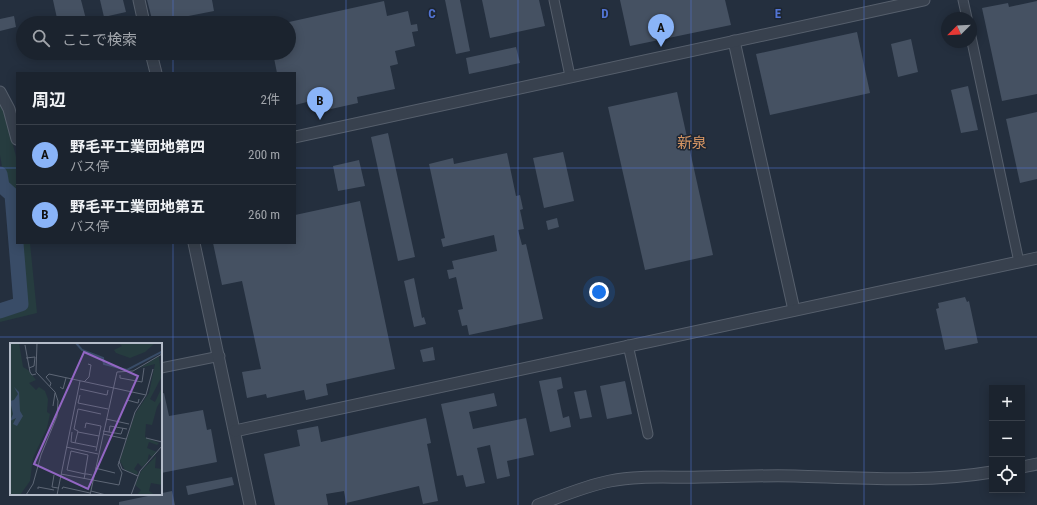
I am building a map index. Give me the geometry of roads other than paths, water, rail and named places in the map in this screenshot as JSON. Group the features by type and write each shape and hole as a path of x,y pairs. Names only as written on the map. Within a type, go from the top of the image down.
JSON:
{"street":[{"path":"139,0 142,16"},
{"path":"554,0 570,76"},
{"path":"296,137 924,0"},
{"path":"963,0 966,12"},
{"path":"734,41 794,310"},
{"path":"973,48 1019,262"},
{"path":"153,60 156,72"},
{"path":"0,92 9,109 16,136"},
{"path":"194,244 220,356 250,505"},
{"path":"235,431 1037,258"},
{"path":"628,345 648,434"},
{"path":"162,368 220,356"},
{"path":"1025,466 1037,464"},
{"path":"538,505 592,486 611,481 642,477 794,476 853,480 893,480 940,478 989,472"}],"waterway":[{"path":"0,174 2,186 12,195 16,243"},
{"path":"0,311 21,304 16,244"}],"place":[{"name":"野毛平工業団地第四","path":"661,47"},
{"name":"野毛平工業団地第五","path":"320,120"}],"district":[{"name":"新泉","path":"692,143"}]}
